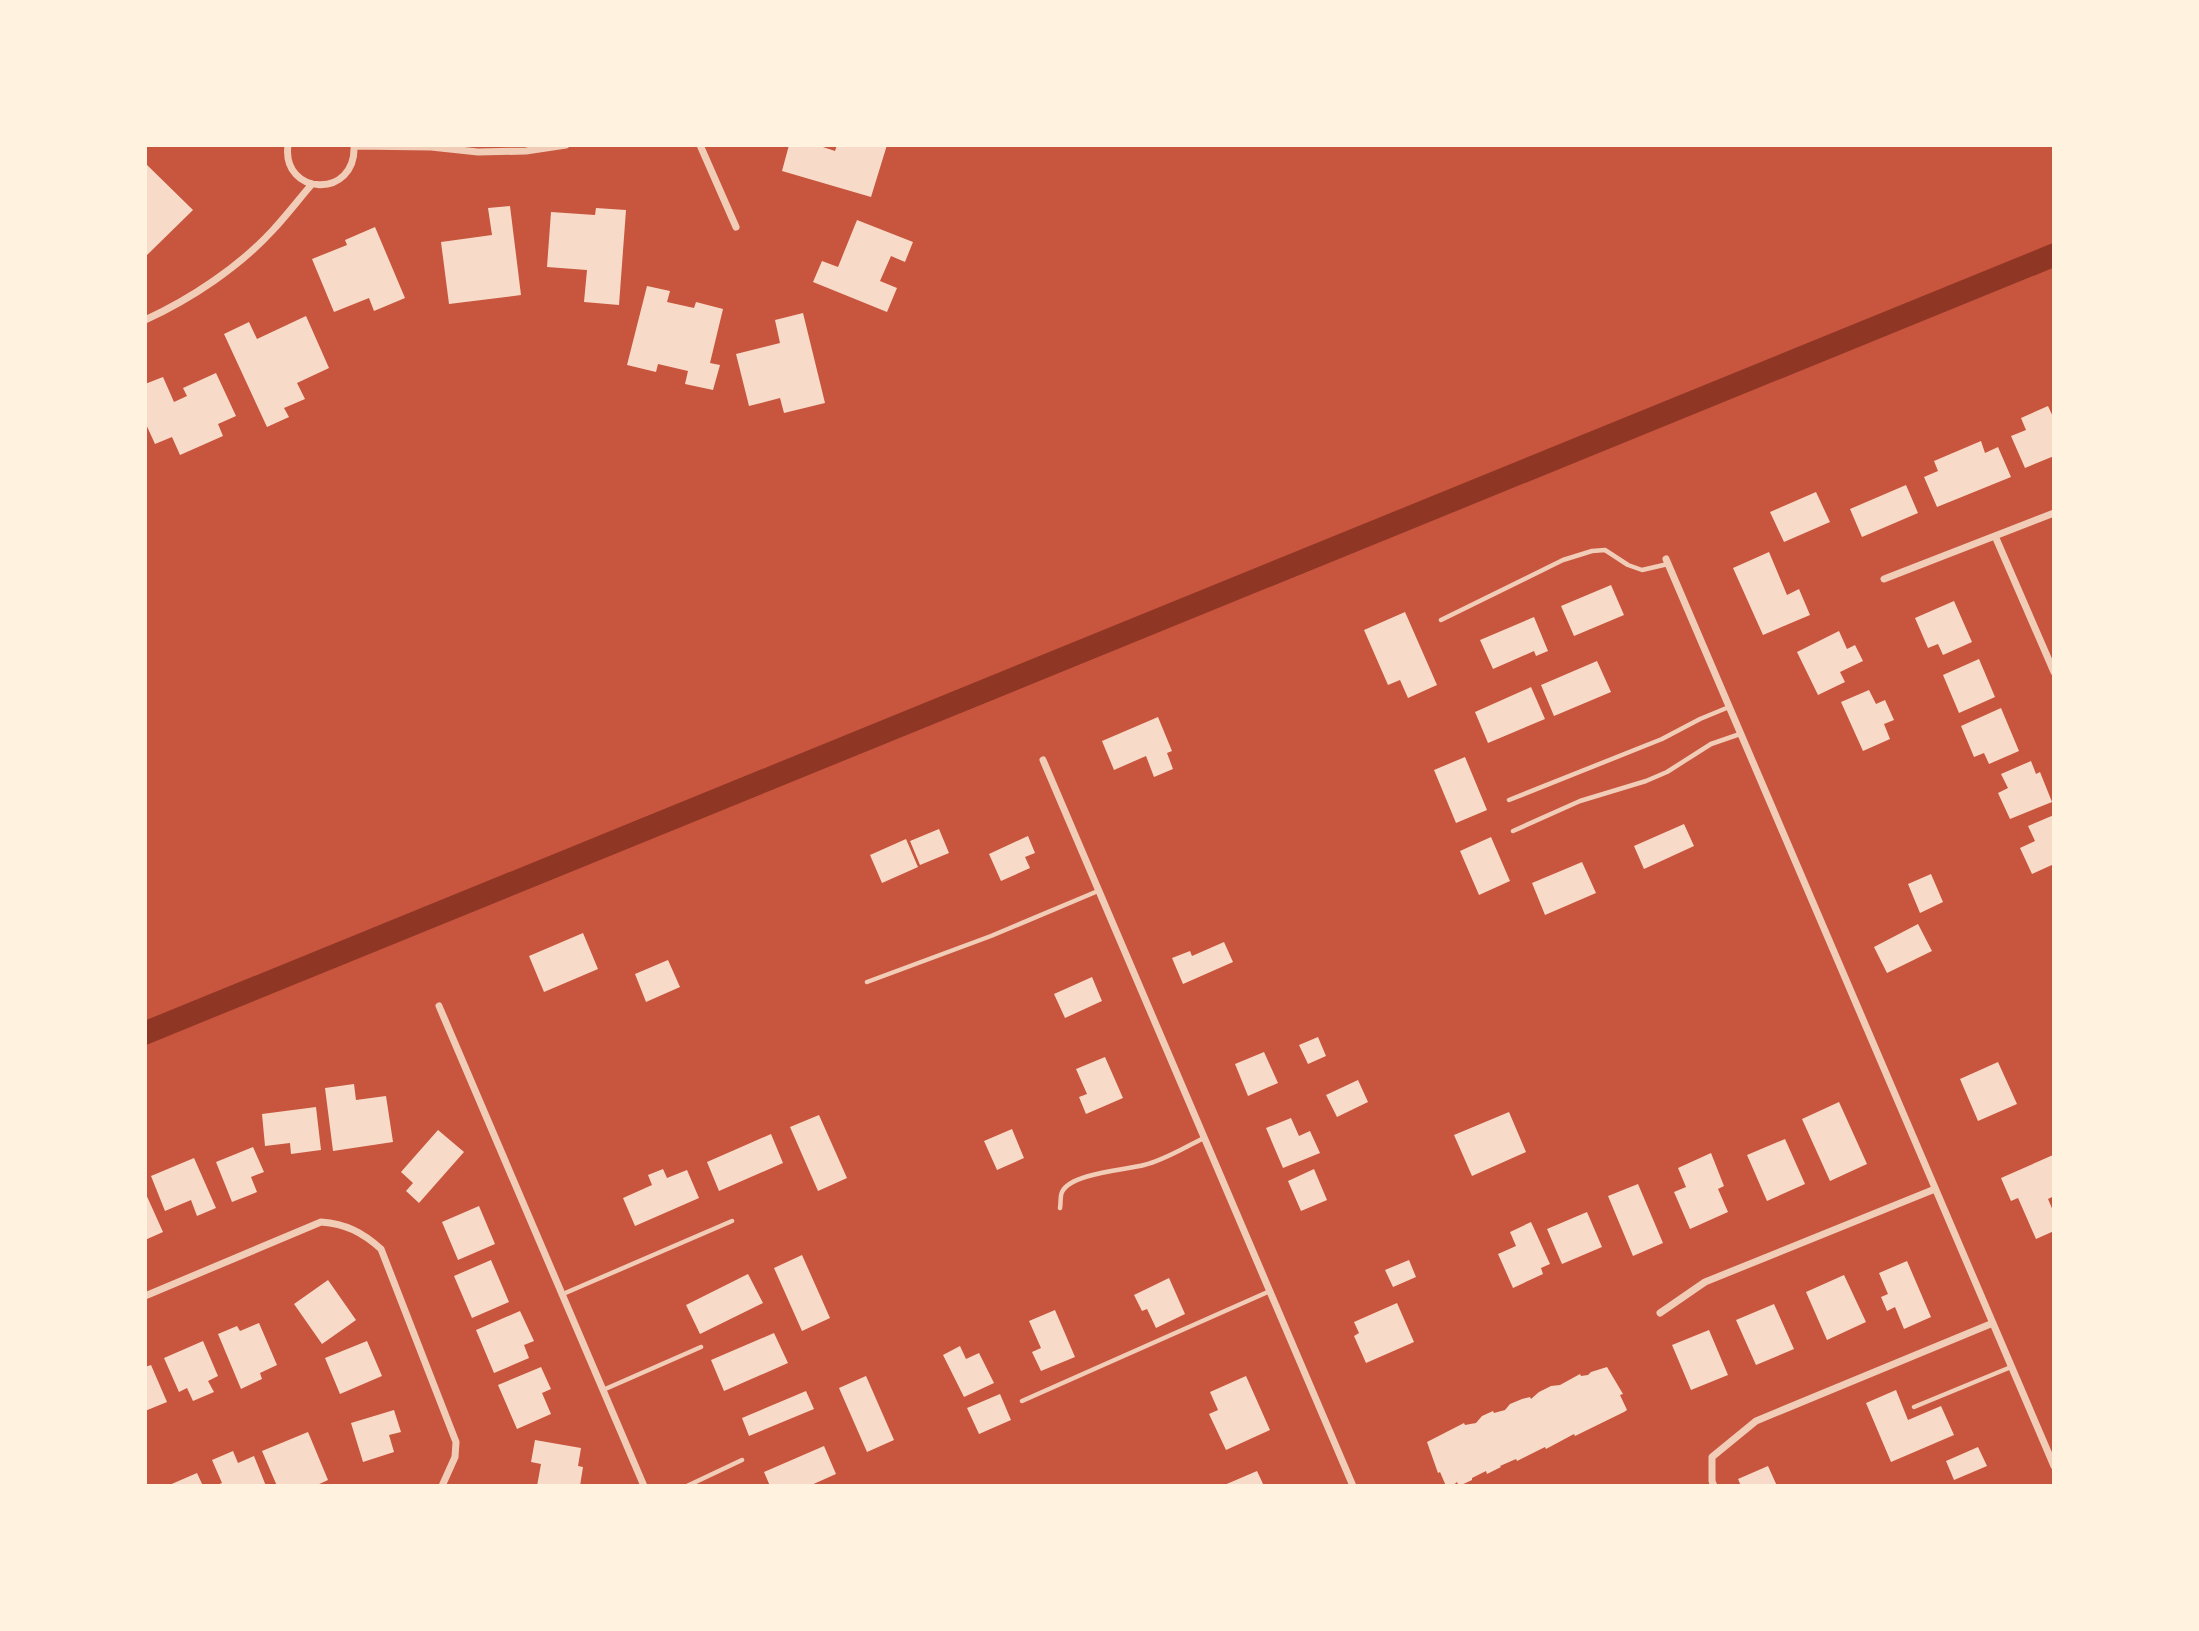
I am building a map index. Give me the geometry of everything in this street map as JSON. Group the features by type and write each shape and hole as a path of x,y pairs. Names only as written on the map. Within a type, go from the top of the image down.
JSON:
{"street":[{"path":"288,145 289,163 294,173 312,184 323,185 342,178 350,169 354,146 431,147 478,152 526,151 566,145"},
{"path":"700,145 736,227"},
{"path":"145,320 202,288 245,256 272,231 312,184"},
{"path":"1885,579 2054,513"},
{"path":"1995,536 2054,672"},
{"path":"1667,562 2054,1466"},
{"path":"1043,760 1353,1486"},
{"path":"439,1006 644,1486"},
{"path":"1660,1313 1705,1282 1935,1189"},
{"path":"145,1296 321,1222 354,1229 368,1237 381,1249 456,1442 455,1458 442,1486"},
{"path":"1714,1486 1712,1457 1756,1421 1993,1323"}],"lane":[{"path":"1441,620 1563,560 1592,551 1605,550 1642,570 1667,562"},
{"path":"1509,800 1662,739 1729,706"},
{"path":"1513,831 1580,801 1646,781 1667,772 1711,744 1741,734"},
{"path":"867,982 991,936 1099,891"},
{"path":"1060,1208 1062,1192 1066,1186 1098,1172 1145,1165 1204,1138"},
{"path":"562,1295 732,1221"},
{"path":"1022,1401 1270,1291"},
{"path":"603,1390 701,1347"},
{"path":"1914,1407 2011,1367"},
{"path":"687,1486 742,1460"}],"building":[{"path":"789,145 817,145 835,151 837,145 887,145 871,197 782,171"},
{"path":"145,163 193,210 145,257"},
{"path":"510,206 521,295 449,304 441,242 492,235 488,208"},
{"path":"596,208 626,210 619,305 584,302 587,270 547,267 551,212 595,215"},
{"path":"857,220 913,242 905,262 891,256 880,281 897,288 887,312 813,282 822,261 838,267"},
{"path":"375,227 405,298 374,311 369,298 334,312 312,259 347,245 345,240"},
{"path":"647,286 670,291 667,302 694,308 696,302 723,309 710,363 720,365 713,390 685,384 688,371 658,364 656,372 627,365"},
{"path":"803,313 825,403 784,413 780,398 749,406 736,354 780,343 775,320"},
{"path":"306,316 329,368 297,383 305,399 284,408 289,417 267,427 224,334 249,322 257,339"},
{"path":"216,373 236,416 218,424 223,436 180,455 172,437 155,444 145,422 145,384 163,377 174,402 187,396 183,388"},
{"path":"2048,406 2054,419 2054,456 2025,468 2011,436 2026,430 2021,418"},
{"path":"1981,441 1985,453 1998,447 2011,477 1937,507 1924,477 1938,471 1934,461"},
{"path":"1906,485 1918,513 1862,537 1850,509"},
{"path":"1816,492 1830,522 1784,542 1770,512"},
{"path":"1769,552 1787,595 1799,589 1810,615 1763,635 1733,568"},
{"path":"1611,585 1624,615 1574,636 1561,606"},
{"path":"1954,601 1972,642 1943,655 1938,644 1928,648 1915,618"},
{"path":"1405,612 1437,685 1408,698 1400,680 1388,685 1364,630"},
{"path":"1534,617 1548,651 1536,656 1534,651 1493,669 1480,640"},
{"path":"1839,631 1847,649 1855,645 1863,661 1840,672 1845,682 1818,695 1797,652"},
{"path":"1979,659 1995,697 1959,713 1943,675"},
{"path":"1597,661 1611,692 1554,716 1541,685"},
{"path":"1531,687 1545,719 1488,743 1475,712"},
{"path":"1869,690 1876,704 1885,700 1894,720 1884,724 1890,739 1863,751 1841,702"},
{"path":"2001,708 2019,751 1989,764 1984,753 1974,757 1961,726"},
{"path":"1158,717 1172,751 1167,753 1173,769 1154,777 1146,756 1114,770 1102,741"},
{"path":"1465,757 1487,810 1456,823 1434,770"},
{"path":"2031,761 2036,774 2040,772 2052,802 2010,819 1998,793 2008,788 2001,774"},
{"path":"2054,815 2054,864 2032,874 2020,848 2035,841 2028,826"},
{"path":"1684,824 1694,846 1644,869 1634,846"},
{"path":"939,829 949,853 920,865 910,841"},
{"path":"1028,836 1035,853 1025,857 1030,868 1001,881 989,854"},
{"path":"1491,837 1510,881 1479,895 1460,851"},
{"path":"906,839 918,867 882,883 870,855"},
{"path":"1582,862 1596,893 1545,915 1532,883"},
{"path":"1931,874 1943,902 1920,913 1908,884"},
{"path":"1918,924 1932,951 1887,973 1874,947"},
{"path":"583,933 598,969 544,992 529,956"},
{"path":"1224,942 1233,962 1183,984 1172,958 1190,951 1192,956"},
{"path":"668,960 680,987 646,1002 635,974"},
{"path":"1092,977 1102,1001 1065,1018 1054,994"},
{"path":"1318,1037 1326,1056 1308,1064 1299,1045"},
{"path":"1264,1052 1278,1083 1248,1096 1235,1064"},
{"path":"1105,1057 1123,1098 1086,1114 1079,1097 1087,1094 1076,1069"},
{"path":"1998,1062 2017,1104 1978,1121 1960,1079"},
{"path":"1358,1080 1368,1102 1337,1117 1326,1095"},
{"path":"354,1084 356,1100 386,1096 393,1142 333,1151 325,1088"},
{"path":"1839,1102 1867,1164 1830,1181 1802,1119"},
{"path":"316,1107 321,1150 291,1154 290,1143 265,1146 262,1114"},
{"path":"1509,1112 1526,1152 1472,1176 1454,1135"},
{"path":"819,1115 847,1178 818,1191 790,1127"},
{"path":"1291,1118 1299,1136 1310,1131 1320,1153 1283,1168 1266,1128"},
{"path":"1012,1129 1024,1158 997,1170 984,1141"},
{"path":"438,1130 464,1152 419,1203 406,1191 413,1183 401,1172"},
{"path":"771,1134 783,1163 719,1191 707,1162"},
{"path":"1785,1139 1805,1184 1767,1201 1747,1155"},
{"path":"253,1147 264,1172 251,1177 257,1192 232,1202 216,1162"},
{"path":"1711,1153 1724,1186 1718,1189 1728,1212 1690,1229 1674,1192 1686,1187 1678,1168"},
{"path":"2053,1155 2054,1196 2048,1199 2054,1213 2054,1231 2036,1239 2018,1198 2011,1201 2001,1178"},
{"path":"194,1158 216,1208 197,1216 191,1200 165,1211 151,1176"},
{"path":"663,1169 667,1178 687,1170 699,1198 635,1226 623,1198 652,1185 648,1175"},
{"path":"1314,1169 1327,1200 1301,1211 1288,1181"},
{"path":"1638,1184 1663,1243 1633,1256 1608,1196"},
{"path":"145,1192 163,1232 145,1240"},
{"path":"479,1206 495,1244 458,1260 442,1222"},
{"path":"1587,1212 1602,1247 1562,1264 1547,1229"},
{"path":"1531,1222 1550,1264 1541,1268 1543,1274 1513,1288 1498,1254 1516,1246 1510,1232"},
{"path":"802,1255 830,1318 802,1331 774,1268"},
{"path":"491,1260 509,1302 472,1318 454,1276"},
{"path":"1409,1260 1416,1277 1393,1287 1385,1270"},
{"path":"1907,1261 1931,1317 1904,1329 1895,1307 1887,1311 1881,1297 1888,1294 1879,1273"},
{"path":"748,1274 763,1303 700,1334 686,1305"},
{"path":"1844,1275 1866,1322 1827,1340 1806,1292"},
{"path":"1169,1278 1185,1314 1156,1328 1147,1309 1142,1311 1134,1295"},
{"path":"328,1280 356,1320 322,1344 294,1304"},
{"path":"1397,1303 1414,1342 1366,1363 1354,1336 1359,1333 1354,1322"},
{"path":"1774,1304 1794,1349 1756,1365 1736,1320"},
{"path":"1055,1310 1075,1357 1041,1371 1032,1352 1041,1348 1029,1321"},
{"path":"520,1311 534,1341 524,1345 529,1358 494,1373 476,1330"},
{"path":"259,1323 277,1365 260,1373 262,1379 241,1389 218,1334 237,1326 240,1331"},
{"path":"1709,1330 1728,1375 1691,1390 1672,1345"},
{"path":"774,1333 788,1363 724,1391 711,1360"},
{"path":"203,1341 218,1376 208,1381 214,1392 193,1401 187,1388 179,1392 164,1358"},
{"path":"367,1341 382,1376 340,1394 325,1358"},
{"path":"960,1346 966,1359 979,1353 994,1383 964,1397 943,1355"},
{"path":"151,1365 167,1402 145,1411 145,1367"},
{"path":"541,1367 551,1389 542,1393 551,1414 517,1429 498,1385"},
{"path":"1607,1367 1623,1394 1620,1395 1627,1410 1546,1449 1545,1447 1517,1461 1516,1459 1487,1474 1486,1471 1459,1486 1457,1482 1446,1486 1440,1472 1438,1473 1427,1442 1464,1423 1476,1423 1482,1416 1493,1411 1505,1410 1510,1404 1522,1399 1531,1399 1551,1386"},
{"path":"866,1376 894,1440 867,1452 839,1388"},
{"path":"1246,1376 1270,1430 1226,1450 1209,1414 1218,1410 1210,1392"},
{"path":"1896,1390 1908,1420 1941,1406 1954,1435 1891,1462 1866,1403"},
{"path":"806,1391 814,1409 749,1436 742,1418"},
{"path":"1000,1394 1011,1420 979,1434 967,1408"},
{"path":"394,1410 401,1432 389,1435 394,1452 363,1462 351,1423"},
{"path":"308,1432 328,1480 315,1486 277,1486 262,1451"},
{"path":"535,1440 581,1448 578,1466 583,1467 580,1486 537,1486 541,1464 531,1462"},
{"path":"824,1446 836,1474 809,1486 770,1486 764,1472"},
{"path":"1978,1447 1987,1466 1954,1480 1946,1461"},
{"path":"233,1451 238,1463 254,1456 266,1486 215,1486 222,1483 212,1460"},
{"path":"1768,1466 1777,1486 1741,1486 1738,1479"},
{"path":"1257,1471 1264,1486 1222,1486"},
{"path":"197,1473 203,1486 167,1486"}],"waterway":[{"path":"145,1033 2054,255"}]}
